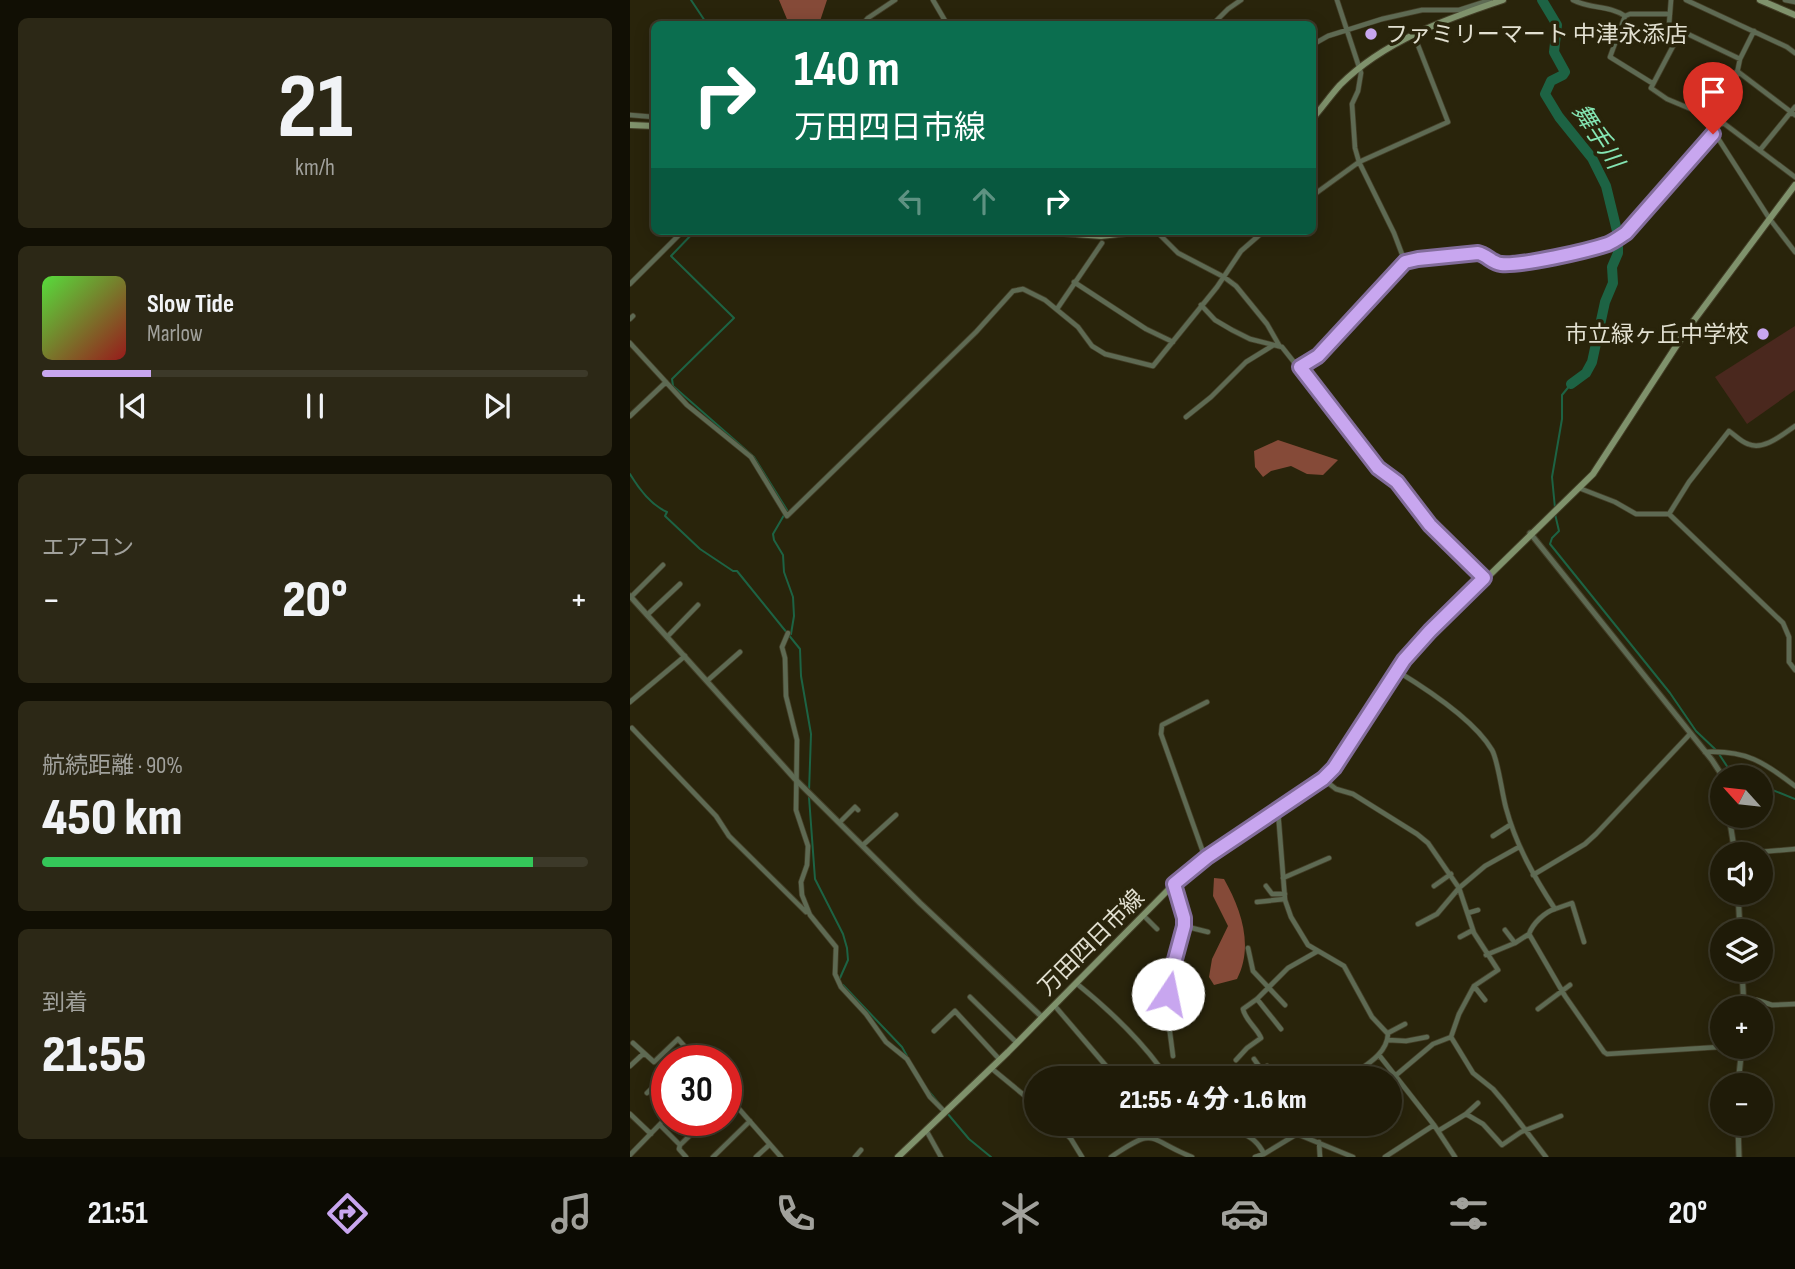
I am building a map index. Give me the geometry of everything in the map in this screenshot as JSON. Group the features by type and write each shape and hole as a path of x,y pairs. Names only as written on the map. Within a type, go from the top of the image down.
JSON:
{"main road":[{"path":"1316,114 1340,85 1360,68 1414,35 1453,17 1503,0"},
{"path":"1760,0 1776,3 1795,15"},
{"path":"630,125 651,126"},
{"name":"万田四日市線","path":"898,1157 1000,1060 1174,884 1207,857 1278,811 1334,768 1397,671 1430,631 1592,474 1686,331 1795,185"},
{"path":"1088,235 1109,235"}],"street":[{"path":"866,21 895,0"},
{"path":"933,0 945,21"},
{"path":"1216,21 1241,0"},
{"path":"1337,0 1360,68 1358,91 1352,104 1355,148 1405,262"},
{"path":"1316,42 1347,29 1422,10 1459,10 1490,0"},
{"path":"1573,0 1590,7 1611,9 1625,16 1670,14"},
{"path":"1671,0 1669,26 1740,59"},
{"path":"1686,0 1795,53"},
{"path":"1786,0 1795,2"},
{"path":"1625,16 1610,57 1652,83"},
{"path":"1681,31 1651,88 1667,99 1722,122 1795,177"},
{"path":"1300,367 1318,356 1405,262 1478,253 1486,254 1494,263 1503,264 1605,245 1626,233 1722,122 1732,97 1740,59 1754,31"},
{"path":"1316,193 1359,162 1448,122 1414,35"},
{"path":"1737,71 1794,111 1760,150"},
{"path":"630,115 651,117"},
{"path":"1714,132 1769,218 1795,252"},
{"path":"630,284 679,235"},
{"path":"1160,235 1178,253 1224,276 1236,286 1267,324 1279,345 1300,367 1378,468 1397,482 1430,525 1484,578"},
{"path":"631,348 687,405 751,457 788,516 976,332 1013,291 1030,291 1057,309 1079,327 1093,346 1116,357 1153,366 1241,251 1259,235"},
{"path":"1057,309 1102,243"},
{"path":"1074,282 1146,329 1173,342"},
{"path":"1202,305 1215,320 1232,330 1279,345"},
{"path":"1186,417 1211,397 1246,362 1273,345"},
{"path":"630,416 666,382"},
{"path":"1669,514 1689,482 1729,431 1747,444 1755,445 1768,443 1795,426"},
{"path":"1579,488 1615,502 1636,514 1669,514 1783,624 1789,637 1789,662 1795,670"},
{"path":"1530,533 1714,765"},
{"path":"663,565 630,596 795,779 920,903 1042,1017"},
{"path":"647,615 680,584"},
{"path":"667,637 698,605"},
{"path":"788,633 782,647 786,695 797,740 796,810 808,846 807,865 801,882 802,895 810,915"},
{"path":"708,681 740,652"},
{"path":"630,702 685,656"},
{"path":"1397,671 1432,693 1489,744 1494,753 1510,825 1518,847 1555,909"},
{"path":"1207,702 1162,725 1161,734 1207,857"},
{"path":"631,727 716,816 729,836 810,915 836,947 835,974 841,987 866,1014 886,1042 907,1059 930,1097 945,1112"},
{"path":"1533,875 1597,835 1690,734"},
{"path":"1705,752 1724,751 1758,760 1795,786"},
{"path":"1323,779 1336,789 1353,794 1428,843 1459,888 1473,930 1486,955 1498,970 1475,986 1459,1014 1451,1037 1433,1044 1402,1070"},
{"path":"840,822 855,807 858,810"},
{"path":"1278,811 1285,896 1301,936 1318,951 1344,966 1372,1017 1388,1033 1387,1045 1364,1066"},
{"path":"863,845 896,815"},
{"path":"1493,836 1510,825"},
{"path":"1418,924 1437,914 1459,888 1485,866 1518,847"},
{"path":"1773,851 1795,849"},
{"path":"1283,878 1329,858"},
{"path":"1434,886 1451,874"},
{"path":"1173,1056 1167,1010 1170,978 1184,926 1174,884"},
{"path":"1266,886 1272,894 1285,896"},
{"path":"1258,902 1285,896"},
{"path":"1486,955 1515,943 1529,934 1543,916 1572,903 1584,942"},
{"path":"1468,913 1478,910"},
{"path":"1143,915 1157,929"},
{"path":"1184,926 1208,932"},
{"path":"1460,937 1473,930"},
{"path":"1505,930 1515,943"},
{"path":"1529,934 1562,990 1607,1054 1710,1048"},
{"path":"1248,948 1253,971 1285,1005"},
{"path":"1236,1060 1261,1038 1243,1009 1288,968 1318,951"},
{"path":"1075,982 1122,1023 1142,1043 1159,1066"},
{"path":"1538,1009 1570,985"},
{"path":"1475,986 1485,1000"},
{"path":"970,997 1017,1043"},
{"path":"1152,999 1161,1009 1167,1010"},
{"path":"1257,999 1281,1030"},
{"path":"1773,1005 1795,1004"},
{"path":"1054,1005 1106,1066"},
{"path":"934,1031 955,1011 1000,1060"},
{"path":"1388,1033 1405,1024"},
{"path":"1388,1040 1406,1041 1427,1037"},
{"path":"1451,1037 1473,1073 1493,1089 1546,1157"},
{"path":"671,1045 678,1038 683,1045"},
{"path":"633,1043 651,1059"},
{"path":"630,1066 644,1053"},
{"path":"1379,1055 1387,1066"},
{"path":"1254,1059 1259,1066"},
{"path":"991,1068 1024,1095"},
{"path":"1402,1085 1455,1157"},
{"path":"648,1093 651,1090"},
{"path":"1438,1131 1466,1114 1478,1103"},
{"path":"742,1113 781,1157"},
{"path":"630,1114 651,1134 630,1155"},
{"path":"1466,1114 1483,1124 1502,1144 1526,1130 1561,1116"},
{"path":"713,1157 750,1121"},
{"path":"1385,1157 1434,1125"},
{"path":"926,1130 941,1157"},
{"path":"671,1136 686,1157"},
{"path":"680,1145 689,1136"},
{"path":"1068,1136 1081,1156"},
{"path":"1247,1136 1258,1142 1264,1154"},
{"path":"1255,1157 1294,1136"},
{"path":"1306,1136 1353,1157"},
{"path":"1738,1136 1739,1157"},
{"path":"1111,1157 1140,1138 1155,1138 1192,1157"},
{"path":"1319,1142 1320,1157"},
{"path":"756,1157 769,1145"},
{"path":"855,1157 861,1150"}],"shaded area":[{"path":"779,0 827,0 820,21 788,21"},
{"path":"1795,326 1795,390 1747,424 1715,377"},
{"path":"1278,440 1338,460 1323,475 1307,474 1291,466 1271,471 1263,477 1255,467 1254,451"},
{"path":"1214,878 1224,879 1236,903 1243,928 1245,954 1237,979 1214,985 1209,977 1212,959 1228,926 1213,896"}],"waterway":[{"path":"691,0 705,21"},
{"name":"舞手川","path":"1542,0 1557,25 1554,52 1565,72 1551,81 1545,94 1559,117 1592,158 1606,186 1618,235 1618,253 1612,267 1613,283 1605,302 1592,362 1586,373 1571,384"},
{"path":"691,235 671,256 734,318 672,379 673,386 754,457 787,510 773,534 783,555 784,572 793,597 791,634"},
{"path":"1555,508 1552,477 1562,419 1562,395 1571,384"},
{"path":"630,474 646,496 667,512 665,516 700,549 737,571 800,649 801,676 811,734 809,792"},
{"path":"1555,514 1559,531 1550,544 1670,693 1696,731 1716,750"},
{"path":"1719,754 1726,765"},
{"path":"1773,790 1795,799"},
{"path":"809,797 815,879 843,934 847,948 848,960 840,978"},
{"path":"843,985 902,1047 907,1056"},
{"path":"926,1088 969,1139 991,1157"}],"place":[{"name":"ファミリーマート 中津永添店","path":"1371,34"},
{"name":"市立緑ヶ丘中学校","path":"1763,334"}],"route":[{"path":"1168,994 1184,926 1174,884 1207,857 1316,786 1334,768 1404,660 1484,578 1430,525 1397,482 1378,468 1300,367 1318,356 1405,262 1478,253 1486,254 1494,263 1503,264 1552,257 1605,245 1615,240 1626,233 1713,134"}]}
